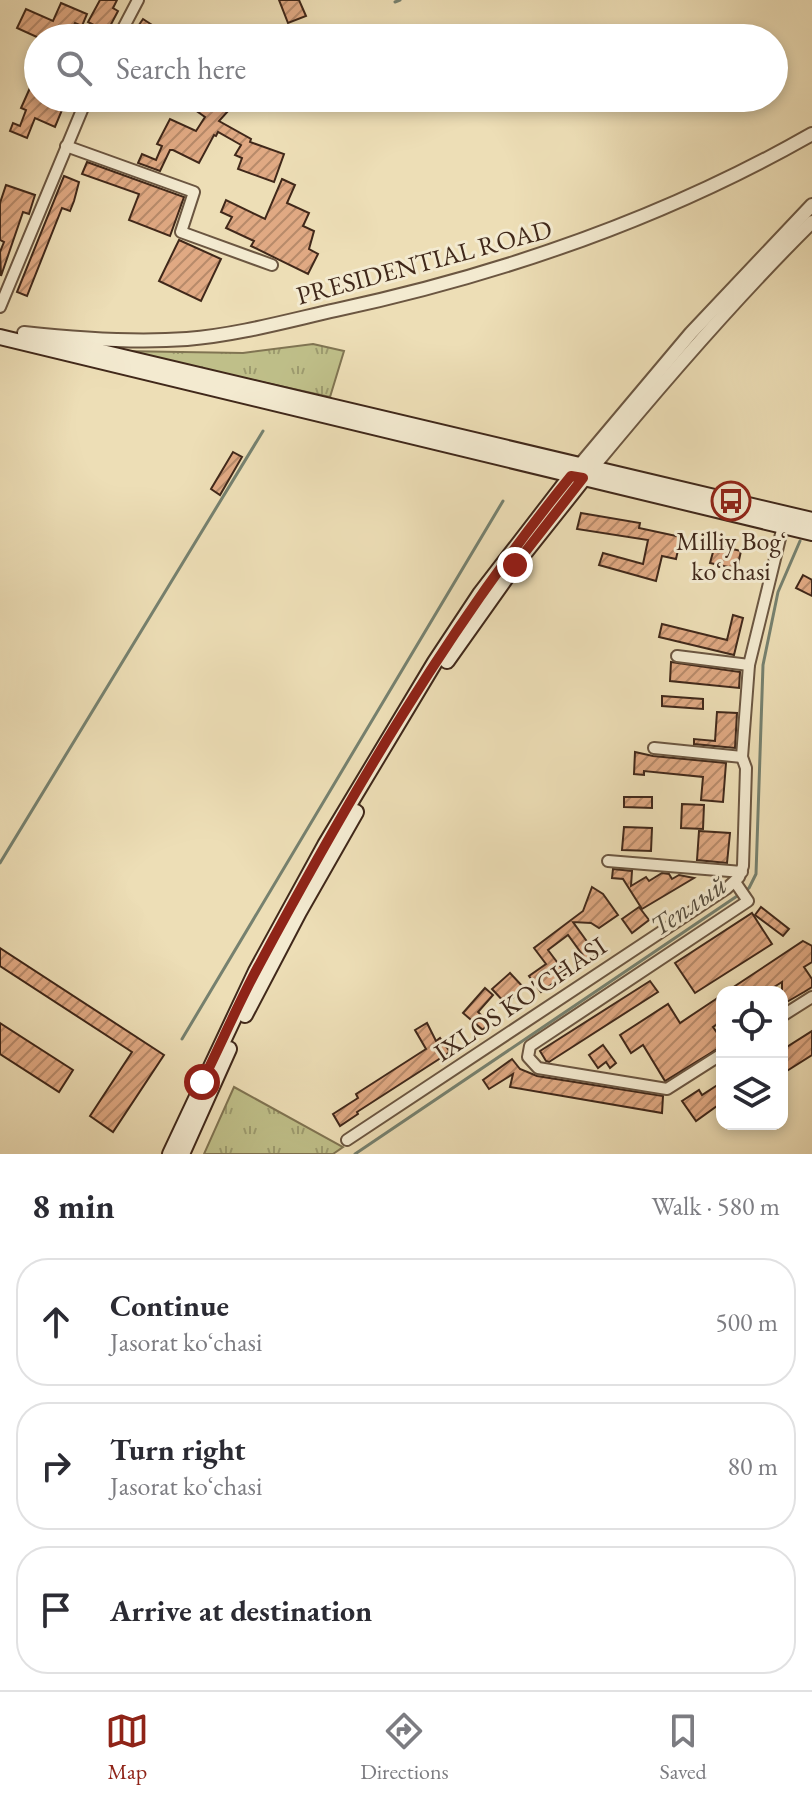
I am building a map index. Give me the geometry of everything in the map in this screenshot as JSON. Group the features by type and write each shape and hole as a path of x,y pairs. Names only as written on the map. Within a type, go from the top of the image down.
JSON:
{"main road":[{"path":"0,328 581,472 812,533"},
{"path":"0,337 581,472 812,520"},
{"path":"170,1154 256,971 325,845 403,714 480,594 581,472"},
{"path":"182,1154 245,1016 299,912 374,781 452,654 581,472"}],"street":[{"path":"125,24 138,0"},
{"path":"0,307 81,112"},
{"name":"PRESIDENTIAL ROAD","path":"24,333 107,340 190,338 245,330 430,288 529,259 638,220 766,160 812,134"},
{"path":"66,146 194,192 181,232 272,265"},
{"path":"581,472 691,333 812,205"},
{"path":"581,472 770,263 812,222"},
{"path":"608,861 742,872 746,768 742,757 749,665 783,526"},
{"path":"677,656 749,665"},
{"path":"654,748 742,757"},
{"name":"IXLOS KO'CHASI","path":"347,1140 735,882 742,872"},
{"path":"716,1058 667,1089 538,1068 528,1057 530,1046 745,897 735,882"},
{"path":"788,1012 812,997"}],"green space":[{"path":"313,344 344,351 330,397 120,351 243,353"},
{"path":"234,1087 343,1147 333,1154 204,1154"}],"building":[{"path":"100,0 117,0 113,8 118,11 111,24 88,22"},
{"path":"279,0 299,0 306,16 288,23"},
{"path":"61,3 87,14 83,24 24,24 24,31 17,28 26,9 53,21"},
{"path":"25,112 61,112 55,127 35,118 27,138 10,131 13,123 20,126"},
{"path":"198,112 227,112 219,121 251,139 250,142 284,154 274,182 238,169 242,158 235,155 241,145 218,132 199,163 170,150 160,171 138,163 142,154 156,160 162,146 157,144 170,119 196,131 205,117"},
{"path":"87,162 184,197 170,236 129,220 139,194 82,174"},
{"path":"64,176 79,182 74,201 70,211 62,208 27,296 17,292"},
{"path":"282,179 295,185 287,203 309,213 303,226 314,231 309,249 318,254 308,274 251,246 254,241 226,228 232,217 221,212 226,200 265,219"},
{"path":"6,185 35,195 29,214 23,212 1,276 0,252 4,242 0,240 0,203"},
{"path":"179,240 221,259 201,301 159,281"},
{"path":"233,452 242,457 220,495 211,489"},
{"path":"581,513 640,523 639,528 681,537 676,559 662,556 656,581 599,565 603,553 643,564 648,540 577,529"},
{"path":"715,545 741,551 737,569 710,563"},
{"path":"803,575 812,580 812,596 796,588"},
{"path":"733,615 743,618 734,655 659,637 662,624 727,640"},
{"path":"671,662 740,672 739,688 670,681"},
{"path":"662,696 703,699 703,709 662,706"},
{"path":"717,712 737,713 735,748 694,744 694,739 715,741"},
{"path":"635,752 726,763 723,802 701,800 703,777 644,771 644,775 634,774"},
{"path":"624,797 652,797 652,808 624,807"},
{"path":"682,804 704,805 703,829 681,828"},
{"path":"624,827 652,828 651,851 622,850"},
{"path":"699,831 730,833 727,863 697,860"},
{"path":"613,869 632,871 631,886 646,877 649,881 662,873 669,874 672,879 679,875 694,878 642,909 623,879 612,878"},
{"path":"592,887 603,894 618,915 599,928 591,923 573,922 596,954 587,961 568,935 548,950 566,974 541,992 529,976 546,964 534,948 583,911"},
{"path":"639,907 649,920 632,933 622,919"},
{"path":"761,907 789,929 783,936 755,915"},
{"path":"752,913 772,944 695,993 675,963"},
{"path":"803,941 812,946 812,962 804,967 812,979 812,987 788,1001 788,986 782,986 782,982 776,986 735,986"},
{"path":"0,948 164,1055 113,1132 90,1116 132,1052 0,966"},
{"path":"510,973 524,988 506,1004 492,989"},
{"path":"650,981 658,992 549,1062 546,1061 540,1051"},
{"path":"485,988 493,995 478,1012 489,1023 483,1030 463,1013"},
{"path":"716,999 716,1025 713,1027 716,1031 716,1050 665,1081 643,1045 631,1053 620,1035 668,1004 680,1023"},
{"path":"0,1023 73,1070 59,1092 0,1054"},
{"path":"427,1023 436,1041 440,1038 450,1052 340,1126 333,1114 358,1098 356,1094 426,1049 415,1030"},
{"path":"812,1031 812,1055 788,1070 788,1046"},
{"path":"603,1045 616,1063 610,1068 606,1062 598,1068 589,1055"},
{"path":"512,1059 520,1069 537,1076 663,1096 662,1113 510,1087 513,1074 489,1089 483,1080"},
{"path":"716,1086 716,1107 696,1121 682,1101 699,1090 702,1095"}],"waterway":[{"path":"395,2 400,0"},
{"path":"0,863 263,431"},
{"path":"182,1039 503,501"},
{"name":"Теплый","path":"355,1154 749,888 756,874 763,665 778,592 800,541"}],"place":[{"name":"Milliy Bogʻ koʻchasi","path":"731,501"}],"route":[{"path":"202,1082 256,971 325,845 435,662 480,594 553,498 571,476 583,478 515,565"}]}
